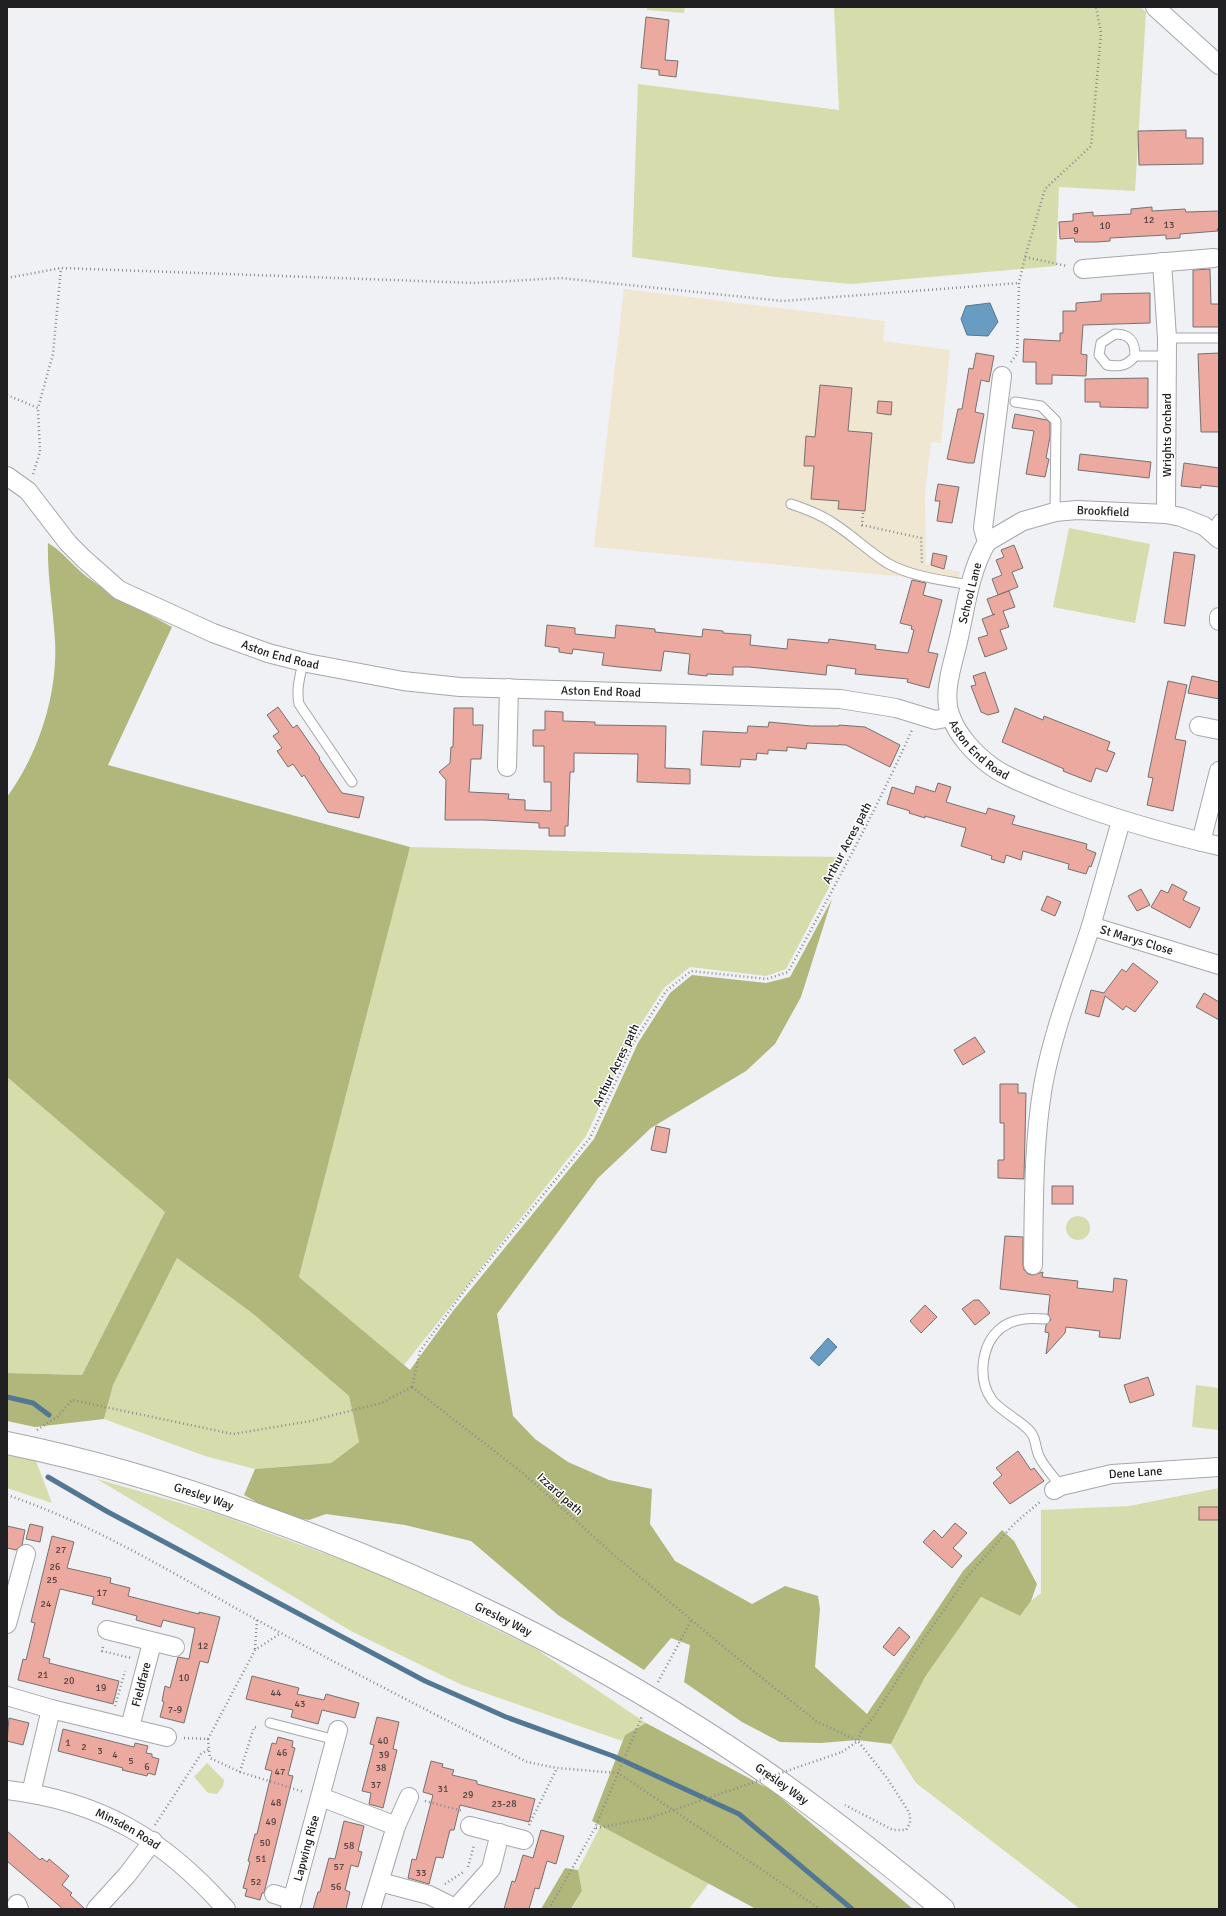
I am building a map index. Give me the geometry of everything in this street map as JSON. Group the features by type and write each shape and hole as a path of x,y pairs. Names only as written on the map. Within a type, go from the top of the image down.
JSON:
{"street":[{"path":"1155,7 1219,65"},
{"path":"1083,269 1214,258"},
{"name":"Wrights Orchard","path":"1162,262 1167,338 1166,514"},
{"path":"988,542 983,528 1002,376"},
{"name":"Aston End Road","path":"7,476 28,490 68,543 119,590 213,633 268,653 303,662 403,681 460,687 840,699 868,702 935,720 950,717 957,729 978,755 992,766 1041,791 1120,820 1219,846"},
{"name":"Brookfield","path":"988,542 1023,521 1055,512 1077,510 1166,514 1192,520 1216,529"},
{"name":"School Lane","path":"950,717 948,707 949,683 970,585 976,563 988,542"},
{"path":"507,767 509,688"},
{"path":"1199,726 1219,730"},
{"path":"1202,842 1219,771"},
{"name":"St Marys Close","path":"1120,820 1091,926 1219,965"},
{"path":"1033,1265 1038,1124 1044,1085 1059,1026 1091,926"},
{"name":"Gresley Way","path":"7,1443 118,1469 204,1496 297,1529 378,1560 539,1636 650,1698 756,1766 869,1849 943,1909"},
{"name":"Dene Lane","path":"1057,1488 1112,1474 1219,1467"},
{"path":"7,1624 13,1572 26,1554"},
{"path":"107,1630 175,1648"},
{"name":"Fieldfare","path":"130,1727 152,1643"},
{"path":"7,1696 51,1709 111,1722 167,1737"},
{"path":"31,1792 51,1709"},
{"name":"Lapwing Rise","path":"274,1894 291,1904 337,1735"},
{"name":"Minsden Road","path":"7,1790 31,1792 81,1806 108,1816 150,1839 194,1874 226,1909"},
{"name":"Lapwing Rise","path":"321,1797 396,1826"},
{"path":"371,1909 396,1826 409,1797"},
{"path":"474,1827 524,1840"},
{"path":"380,1882 428,1895 455,1908 491,1869 500,1834"},
{"path":"96,1909 127,1875 150,1839"}],"lane":[{"path":"1167,338 1219,338"},
{"path":"1135,356 1167,356"},
{"path":"1015,402 1041,406 1056,421 1055,512"},
{"path":"791,504 813,511 834,523 887,563 902,570 913,574 970,585"},
{"path":"303,662 298,683 298,704 352,782"},
{"path":"1045,1319 1026,1318 1001,1328 993,1338 984,1358 983,1380 992,1400 1033,1435 1040,1457 1057,1488"},
{"path":"270,1724 337,1735"}],"path":[{"path":"1002,376 1016,354 1019,283 1045,189 1091,146 1101,33 1096,7"},
{"path":"1025,257 1049,262"},
{"path":"7,278 61,268 475,283 561,278 782,301 1019,283"},
{"path":"28,490 40,452 38,408 53,354 61,268"},
{"path":"7,395 38,408"},
{"path":"863,513 862,525 921,538 922,566"},
{"name":"Arthur Acres path","path":"412,1387 420,1351 467,1287 590,1138 634,1042 666,992 691,971 767,978 788,972 884,793 918,715"},
{"path":"57,1417 72,1400 233,1434 311,1421 381,1403 412,1387"},
{"name":"Izzard path","path":"412,1387 524,1474 614,1555 816,1721 858,1741"},
{"path":"595,1828 650,1818 842,1752 858,1741 861,1732 875,1715 914,1653 967,1577 1014,1524 1057,1488"},
{"path":"7,1496 79,1523 140,1554 281,1633 527,1762 557,1768 618,1773 820,1909"},
{"path":"650,1698 692,1619"},
{"path":"257,1620 255,1650 208,1739 210,1758 240,1772 321,1797"},
{"path":"255,1650 281,1633"},
{"path":"111,1722 134,1638"},
{"path":"240,1772 254,1727 261,1729"},
{"path":"549,1909 595,1828 633,1735"},
{"path":"167,1737 208,1739"},
{"path":"840,1802 893,1830 906,1830 910,1823 910,1815 907,1809 887,1778 858,1741"},
{"path":"150,1839 161,1818 201,1754 209,1749"},
{"path":"524,1840 528,1827 557,1768"},
{"path":"409,1797 474,1813 474,1827 468,1869 428,1895"}],"shaded area":[{"path":"624,289 885,321 883,341 950,350 941,443 931,442 925,495 926,564 960,572 956,589 905,577 594,547"}],"green space":[{"path":"647,7 685,7 684,13 647,10"},
{"path":"834,7 1140,7 1146,12 1135,191 1059,187 1056,266 851,284 776,277 632,257 638,84 839,110"},
{"path":"1069,528 1150,544 1135,623 1053,607"},
{"path":"48,543 97,584 129,604 172,627 108,765 410,847 299,1277 410,1370 453,1311 594,1139 638,1043 670,993 692,975 766,983 790,977 832,899 801,997 775,1044 746,1071 651,1128 598,1178 497,1314 513,1416 535,1439 568,1462 609,1480 652,1489 650,1524 675,1561 752,1604 785,1586 818,1596 820,1609 815,1667 867,1714 963,1571 1002,1530 1014,1541 1037,1584 1031,1601 1020,1616 981,1597 925,1677 891,1744 857,1740 821,1743 780,1742 742,1722 684,1682 690,1645 671,1638 644,1670 558,1615 471,1541 405,1525 326,1514 309,1520 279,1515 244,1495 255,1469 331,1463 359,1442 349,1396 252,1313 177,1258 113,1385 104,1419 35,1427 7,1421 7,1373 82,1375 165,1212 7,1077 7,797 28,762 37,742 50,702 55,660 55,640 49,579"},
{"path":"410,847 845,857 786,969 766,976 690,967 664,988 630,1041 586,1136 404,1365 299,1277"},
{"path":"7,1077 165,1212 82,1375 7,1373"},
{"path":"1078,1216 1086,1220 1090,1228 1086,1236 1078,1240 1070,1236 1066,1228 1070,1220"},
{"path":"177,1258 252,1313 349,1396 359,1442 331,1463 255,1469 205,1456 104,1419 113,1385"},
{"path":"1196,1385 1219,1388 1219,1430 1192,1427"},
{"path":"7,1455 36,1461 52,1503 7,1488"},
{"path":"97,1479 215,1513 391,1578 536,1649 646,1723 625,1735 622,1741 462,1685 351,1631"},
{"path":"1219,1488 1219,1909 1080,1909 916,1783 891,1744 925,1677 981,1597 1020,1616 1031,1601 1041,1593 1041,1510 1129,1506"},
{"path":"646,1723 773,1791 913,1909 756,1909 592,1821 625,1735"},
{"path":"207,1763 224,1780 223,1786 217,1794 208,1793 194,1777"},
{"path":"601,1825 709,1883 689,1909 572,1909 582,1891 578,1870"},
{"path":"565,1868 578,1870 582,1891 571,1909 541,1909"}],"water":[{"path":"990,303 998,322 988,336 967,335 961,319 966,306"},
{"path":"828,1338 837,1347 819,1366 810,1358"}],"building":[{"path":"646,17 669,20 665,60 678,61 676,77 659,75 659,70 641,68"},
{"path":"1186,130 1186,138 1203,138 1203,164 1139,165 1138,131"},
{"path":"1152,207 1152,211 1185,209 1186,212 1219,211 1218,231 1180,234 1180,238 1166,239 1166,235 1110,238 1110,241 1097,242 1075,242 1074,238 1060,239 1059,222 1073,221 1073,214 1093,212 1093,216 1131,214 1131,209"},
{"path":"1210,269 1211,304 1219,304 1219,327 1193,327 1193,270"},
{"path":"1150,293 1150,323 1083,325 1081,354 1087,355 1086,376 1052,375 1052,384 1036,384 1036,362 1023,362 1024,339 1060,341 1060,333 1063,333 1063,311 1076,311 1076,303 1101,301 1101,294"},
{"path":"976,353 994,356 989,382 981,380 975,412 984,414 974,463 968,463 947,459 958,409 962,409 969,368 973,369"},
{"path":"1219,353 1219,432 1201,432 1198,354"},
{"path":"1148,378 1148,408 1100,407 1100,402 1085,402 1085,379"},
{"path":"820,385 852,388 848,431 872,433 865,511 838,509 839,501 811,499 814,466 804,466 806,436 815,437"},
{"path":"878,401 892,402 891,415 877,413"},
{"path":"1015,414 1047,420 1050,423 1050,437 1046,458 1049,459 1045,477 1026,474 1034,431 1012,428"},
{"path":"1080,454 1151,462 1149,478 1078,470"},
{"path":"1184,463 1219,468 1219,487 1201,485 1201,488 1181,486"},
{"path":"938,484 959,487 952,523 937,521 940,501 935,501"},
{"path":"1014,545 1023,568 1012,572 1018,587 998,595 992,579 1002,575 996,560 1004,557 1001,550"},
{"path":"1174,552 1195,555 1185,626 1164,623"},
{"path":"933,553 947,556 944,569 931,565"},
{"path":"912,580 926,583 923,595 942,600 928,652 938,654 929,688 907,682 908,679 855,674 856,669 827,665 826,675 749,667 733,667 733,675 707,674 707,676 688,674 690,654 664,651 661,671 619,667 602,665 604,653 573,649 572,654 559,652 559,648 545,646 547,625 575,628 575,634 615,638 616,625 655,629 655,632 702,637 703,629 723,631 723,633 751,635 750,645 787,649 788,639 828,643 829,639 876,645 875,649 908,653 914,630 911,629 912,626 900,623"},
{"path":"1009,591 1015,607 1003,611 1009,627 1000,630 1007,649 985,657 978,638 988,635 982,619 993,615 987,599"},
{"path":"985,672 999,712 988,715 981,712 971,686 976,685 973,676"},
{"path":"1192,676 1219,682 1219,699 1188,693"},
{"path":"1168,681 1187,685 1175,739 1186,741 1173,811 1147,805 1153,778 1148,777"},
{"path":"278,707 293,728 297,725 342,793 364,797 359,818 328,812 304,775 302,777 293,764 288,767 277,751 282,748 273,736 279,732 267,715"},
{"path":"454,708 473,708 473,725 483,725 481,759 471,759 469,792 509,794 508,799 525,800 525,810 551,811 551,782 544,782 544,746 533,746 533,730 545,730 545,711 563,712 563,721 595,722 595,725 666,726 665,768 690,769 690,784 637,782 638,754 574,753 574,772 570,772 568,826 565,826 565,836 549,836 549,828 539,828 539,823 485,820 445,820 446,780 439,772 450,763 451,747 453,747"},
{"path":"1015,708 1043,720 1044,716 1110,742 1107,750 1115,753 1107,772 1096,768 1091,782 1063,771 1064,769 1002,742"},
{"path":"769,722 811,726 839,725 865,727 900,745 890,767 846,745 807,743 806,749 787,747 787,751 768,750 768,754 757,753 756,760 741,759 740,767 701,765 703,731 747,733 748,726 768,727"},
{"path":"938,783 951,787 946,802 986,814 988,808 1015,816 1012,824 1087,844 1086,849 1096,853 1091,867 1089,866 1086,874 1068,869 1069,864 1023,851 1021,860 1006,855 1004,863 991,859 992,856 961,846 966,828 925,816 925,818 909,813 910,811 887,804 892,787 914,794 916,786 935,792"},
{"path":"1172,884 1187,892 1183,900 1200,908 1190,928 1151,907 1161,890 1168,893"},
{"path":"1141,889 1150,905 1137,911 1128,896"},
{"path":"1047,896 1061,902 1055,916 1041,910"},
{"path":"1133,963 1158,982 1135,1012 1126,1006 1123,1010 1105,996 1099,1017 1085,1013 1091,990 1104,993 1122,969 1126,972"},
{"path":"1204,993 1219,1002 1219,1020 1196,1007"},
{"path":"975,1037 985,1052 963,1065 954,1050"},
{"path":"1000,1084 1018,1084 1018,1093 1026,1093 1024,1179 998,1178 998,1160 1004,1160 1004,1123 1000,1123"},
{"path":"656,1126 670,1129 666,1153 651,1150"},
{"path":"1052,1186 1073,1186 1073,1204 1052,1204"},
{"path":"1005,1236 1023,1237 1023,1265 1024,1270 1028,1274 1033,1275 1043,1272 1042,1277 1078,1281 1077,1288 1113,1292 1114,1278 1127,1280 1120,1339 1099,1337 1100,1331 1066,1327 1065,1333 1046,1354 1049,1333 1045,1332 1046,1325 1051,1320 1048,1314 1050,1295 1000,1289"},
{"path":"974,1300 979,1300 990,1313 975,1325 962,1309"},
{"path":"925,1305 937,1317 921,1333 910,1321"},
{"path":"1148,1377 1154,1395 1130,1403 1124,1385"},
{"path":"1018,1451 1031,1470 1034,1468 1044,1481 1010,1504 993,1483 1002,1475 996,1468"},
{"path":"1199,1507 1219,1507 1219,1520 1199,1520"},
{"path":"955,1523 967,1533 953,1548 962,1556 952,1568 923,1542 934,1530 942,1538"},
{"path":"30,1524 43,1527 40,1542 26,1539"},
{"path":"7,1526 25,1530 22,1545 16,1550 7,1548"},
{"path":"52,1536 74,1542 67,1568 111,1578 110,1583 130,1588 128,1596 199,1614 199,1612 220,1617 208,1663 200,1661 184,1723 160,1717 164,1702 162,1701 165,1686 170,1688 178,1657 189,1659 195,1628 163,1620 161,1627 136,1620 137,1616 92,1604 94,1597 60,1589 43,1657 50,1659 49,1663 119,1681 113,1704 18,1680 23,1659 26,1660 35,1623 31,1622"},
{"path":"899,1627 910,1637 894,1656 883,1647"},
{"path":"252,1676 299,1688 297,1694 324,1700 326,1694 359,1703 355,1718 322,1710 318,1724 291,1717 293,1710 246,1699"},
{"path":"377,1717 399,1722 393,1749 397,1750 383,1808 369,1804 371,1793 362,1791 374,1745 370,1744"},
{"path":"9,1718 29,1723 23,1745 7,1741"},
{"path":"63,1729 134,1747 135,1743 148,1746 146,1753 152,1754 152,1757 159,1759 155,1775 148,1773 147,1776 122,1770 123,1768 58,1751"},
{"path":"278,1737 293,1741 292,1747 295,1748 288,1775 293,1776 264,1893 262,1893 260,1900 245,1896 247,1889 243,1888 250,1862 248,1861 255,1834 257,1834 272,1771 265,1769 272,1743 276,1744"},
{"path":"431,1761 443,1764 442,1767 454,1770 452,1775 477,1781 477,1784 535,1799 529,1822 460,1805 454,1830 450,1830 443,1858 436,1857 429,1884 408,1878 412,1859 416,1860 433,1795 423,1792"},
{"path":"344,1821 364,1826 358,1851 362,1852 358,1867 351,1865 345,1890 350,1892 346,1909 313,1909 318,1892 320,1892 329,1858 335,1859"},
{"path":"541,1830 564,1836 556,1864 547,1861 539,1889 535,1888 529,1909 504,1909 512,1881 515,1882 523,1855 533,1858"},
{"path":"7,1831 40,1860 42,1858 47,1862 49,1859 69,1876 62,1885 72,1893 70,1895 85,1909 63,1909 7,1861"}],"waterway":[{"path":"7,1397 33,1403 49,1415"},
{"path":"48,1477 108,1512 425,1681 506,1717 613,1756 739,1814 852,1909"}]}
